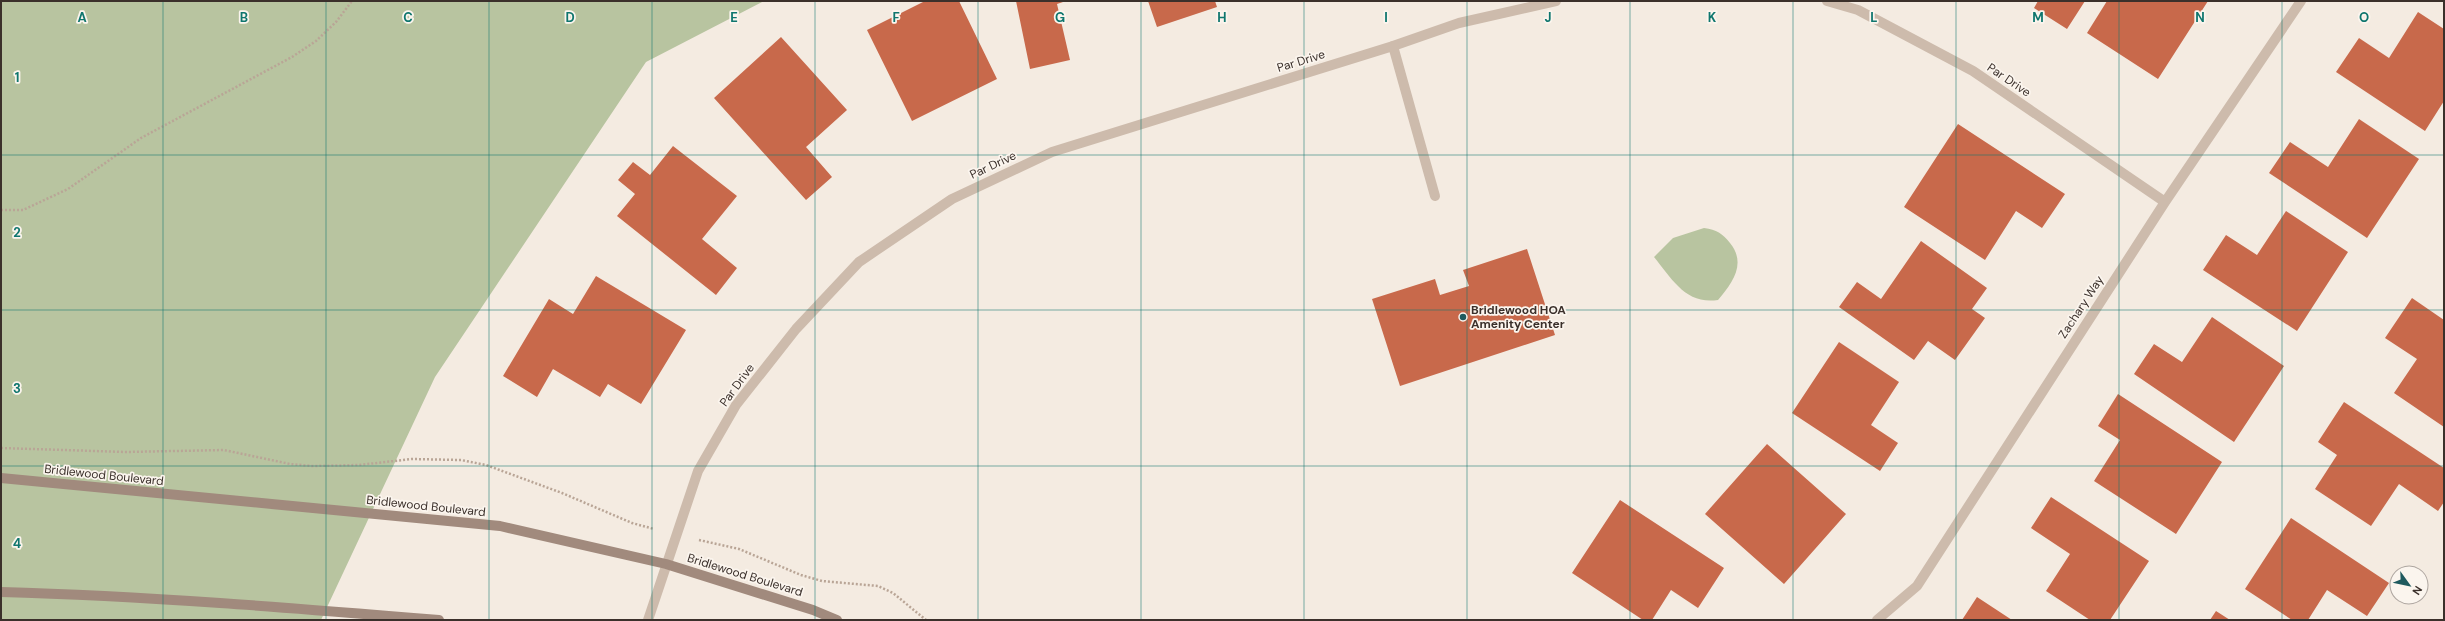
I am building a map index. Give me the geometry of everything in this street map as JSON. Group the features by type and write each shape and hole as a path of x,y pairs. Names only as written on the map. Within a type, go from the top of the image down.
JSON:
{"main road":[{"name":"Bridlewood Boulevard","path":"1,478 500,526 666,564 814,610 837,620"},
{"path":"1,592 233,604 439,620"}],"street":[{"name":"Par Drive","path":"648,620 698,471 732,412 791,335 859,262 933,211 952,199 1052,152 1393,46 1459,23 1556,1"},
{"name":"Par Drive","path":"1827,1 1858,10 1973,71 2165,202"},
{"name":"Zachary Way","path":"1877,620 1917,586 2165,202 2301,1"},
{"path":"1393,46 1435,196"}],"path":[{"path":"1,210 23,210 68,189 141,138 292,57 316,41 336,22 352,1"},
{"path":"1,448 126,452 224,450 290,464 312,466 359,465 412,459 461,460 486,465 562,493 632,523 739,549 801,575 822,582 878,586 894,593 926,620"}],"green space":[{"path":"1,1 764,1 646,62 435,377 321,620 1,620"},
{"path":"1704,228 1719,232 1730,243 1737,258 1736,273 1718,300 1697,298 1688,294 1674,282 1654,257 1673,238"}],"building":[{"path":"925,1 959,1 997,79 912,121 867,30"},
{"path":"1016,1 1066,1 1057,4 1070,60 1030,69"},
{"path":"1148,1 1215,1 1217,7 1157,27"},
{"path":"2038,1 2085,1 2067,29 2034,8"},
{"path":"2107,1 2208,1 2158,79 2087,33"},
{"path":"2418,12 2444,29 2444,101 2425,131 2336,72 2359,38 2389,58"},
{"path":"781,37 847,110 806,147 832,177 806,200 714,98"},
{"path":"2359,119 2419,159 2367,238 2269,173 2290,142 2328,167"},
{"path":"1958,124 2065,194 2042,228 2016,211 1985,260 1904,207"},
{"path":"673,146 737,196 702,239 737,268 716,295 617,216 635,194 618,180 633,162 650,175"},
{"path":"2286,211 2348,252 2297,331 2203,270 2226,235 2257,255"},
{"path":"1921,241 1987,288 1972,309 1985,318 1955,360 1928,341 1914,360 1839,307 1857,282 1881,299"},
{"name":"Bridlewood HOA Amenity Center","path":"1527,249 1555,335 1400,386 1372,299 1435,279 1440,295 1469,286 1463,270"},
{"path":"596,276 686,330 641,404 608,384 600,397 553,369 537,397 503,376 549,299 573,314"},
{"path":"2412,298 2444,320 2444,427 2394,393 2417,359 2385,338"},
{"path":"2212,317 2284,366 2234,442 2134,374 2154,344 2182,362"},
{"path":"1839,342 1899,382 1871,425 1898,443 1880,471 1792,413"},
{"path":"2118,394 2222,462 2176,534 2094,481 2120,440 2098,426"},
{"path":"2344,402 2444,468 2444,502 2438,511 2399,484 2371,526 2315,489 2337,455 2318,442"},
{"path":"1767,444 1846,514 1784,584 1705,514"},
{"path":"2051,497 2149,561 2110,620 2090,620 2046,591 2070,554 2031,528"},
{"path":"1620,500 1724,568 1698,608 1671,590 1652,620 1643,620 1572,573"},
{"path":"2291,518 2389,583 2367,616 2327,590 2308,620 2292,620 2245,589"},
{"path":"1977,597 2012,620 1962,620"},
{"path":"2216,611 2230,620 2210,620"}],"place":[{"name":"Bridlewood HOA Amenity Center","path":"1463,317"}]}
